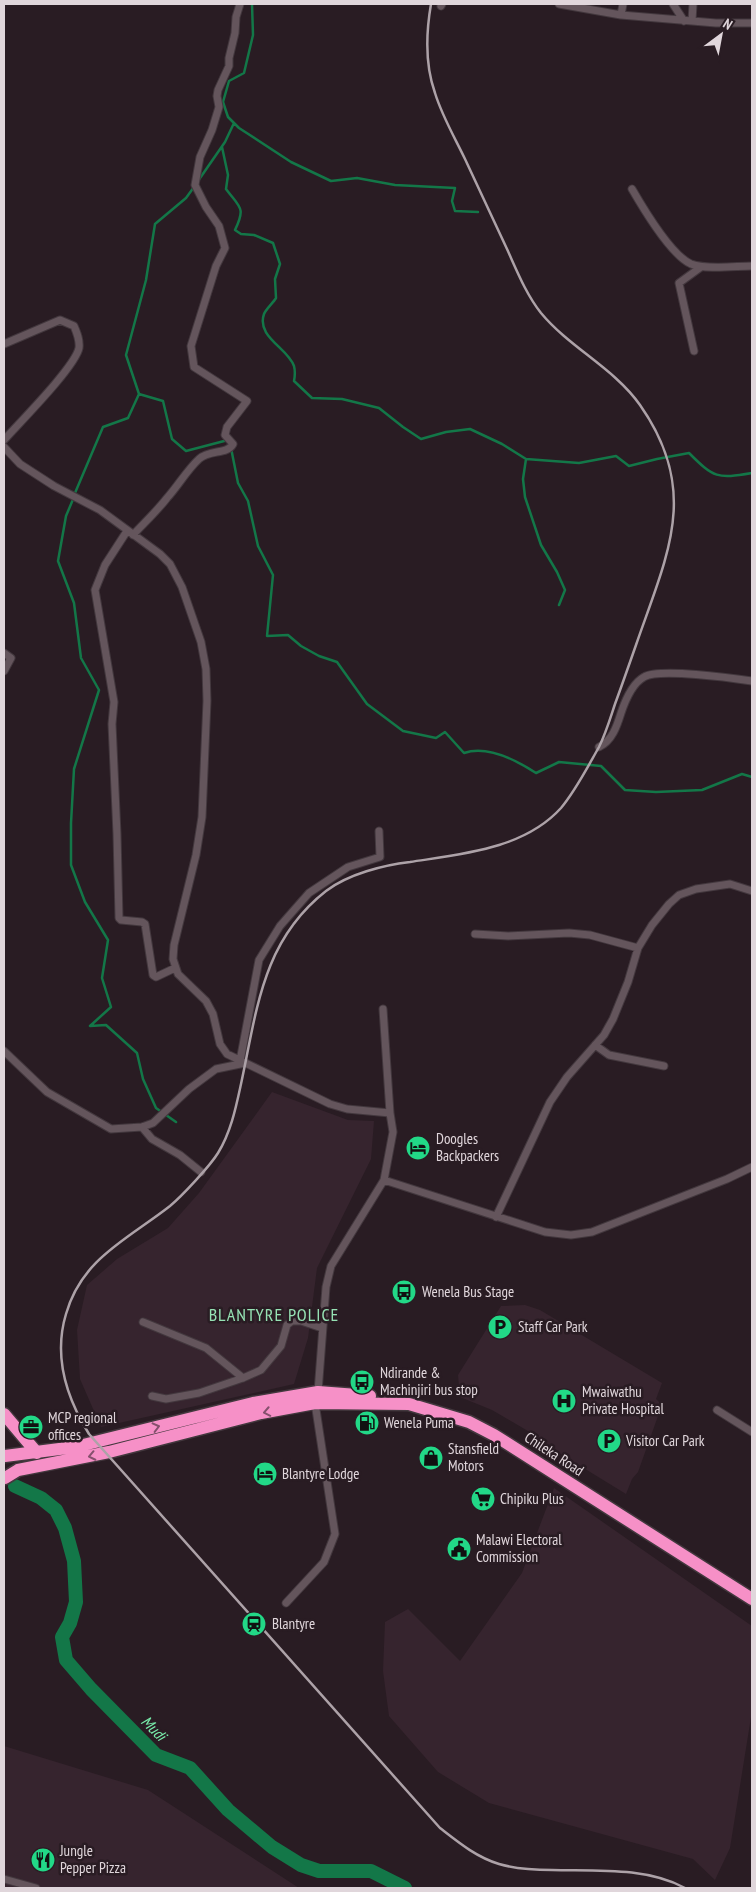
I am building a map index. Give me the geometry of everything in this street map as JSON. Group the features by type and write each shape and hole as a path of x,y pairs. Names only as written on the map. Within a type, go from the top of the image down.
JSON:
{"highway":[{"path":"4,1479 18,1470 109,1452 316,1397"},
{"path":"4,1479 7,1469 4,1455 37,1453 75,1447 253,1403 316,1397 414,1399 457,1410 522,1444 752,1592"},
{"name":"Chileka Road","path":"316,1397 409,1404 469,1422 494,1435 752,1599"},
{"path":"4,1414 37,1453"}],"street":[{"path":"175,968 156,976 153,975 145,924 119,918 118,834 112,724 114,702 95,590 105,565 130,533 165,501 200,459 212,452 231,448 233,444 225,435 228,427 247,401 194,367 192,346 216,266 225,248 218,226 195,185 200,157 209,138 219,108 217,96 229,66 236,17 240,4"},
{"path":"559,4 578,5 621,15 716,24 752,23"},
{"path":"621,15 623,4"},
{"path":"673,4 688,21"},
{"path":"688,21 693,4"},
{"path":"632,189 655,226 680,256 691,264 701,266 752,266"},
{"path":"694,351 679,283 701,266"},
{"path":"4,344 60,320 74,326 79,337 76,356 51,388 4,440"},
{"path":"4,447 20,464 54,486 84,500 160,554 178,576 202,642 208,701 202,817 189,890 174,945 173,959 178,974 206,1001 213,1014 223,1050 227,1054 330,1104 346,1109 390,1113"},
{"path":"4,653 11,658 4,672"},
{"path":"598,747 606,744 616,728 630,693 644,677 657,673 752,681"},
{"path":"243,1062 259,960 280,926 309,893 348,867 380,858 379,831"},
{"path":"496,1217 550,1102 567,1077 604,1035 613,1019 628,982 638,948 652,925 669,904 679,896 696,889 730,884 752,891"},
{"path":"475,934 508,936 590,935 638,948"},
{"path":"286,1603 324,1562 335,1534 316,1397 322,1328 326,1287 331,1266 384,1180 393,1132 383,1009"},
{"path":"595,1045 609,1055 664,1066"},
{"path":"4,1051 47,1092 111,1128 142,1127 153,1124 189,1089 216,1069 243,1062"},
{"path":"142,1127 152,1139 180,1155 201,1172"},
{"path":"384,1180 545,1232 571,1235 592,1232 752,1167"},
{"path":"152,1396 166,1399 199,1393 262,1370 281,1346 287,1326 292,1321 301,1321 322,1328"},
{"path":"144,1322 206,1348 243,1378"},
{"path":"716,1410 752,1432"},
{"path":"4,1879 36,1888"}],"shaded area":[{"path":"272,1092 348,1120 374,1121 371,1159 317,1268 308,1338 294,1384 101,1427 80,1379 77,1330 87,1285 117,1259 168,1228 199,1193"},
{"name":"Mwaiwathu Private Hospital","path":"525,1305 540,1310 662,1383 656,1399 660,1403 658,1416 638,1472 632,1479 626,1494 492,1410 460,1397 458,1375 501,1306"},
{"path":"554,1488 752,1626 752,1711 730,1848 715,1880 693,1859 489,1803 438,1772 389,1716 383,1671 385,1622 408,1609 460,1661 522,1573"},
{"path":"4,1746 148,1790 299,1888 4,1888"}],"waterway":[{"path":"252,4 253,35 244,73 229,81 223,102 228,117 239,128 291,162 331,181 357,178 395,185 455,188 452,201 455,211 478,212"},
{"path":"198,181 225,142 234,123"},
{"path":"222,147 228,175 226,189 238,204 241,212 235,230 241,234 254,235 273,243 280,264 275,279 276,298 264,314 264,329 268,336 291,360 294,368 294,381 312,398 342,399 379,408 421,439 446,432 470,429 502,444 526,459 579,463 616,456 629,466 689,453 704,468 717,475 731,476 752,473"},
{"path":"75,493 103,427 128,418 139,394 126,355 146,280 155,224 186,198 194,187"},
{"path":"139,394 163,401 172,439 186,451 228,440"},
{"path":"231,448 238,483 248,501 258,546 273,575 267,636 288,635 301,646 319,656 337,662 367,704 403,731 436,738 445,732 464,753 473,751 492,752 520,763 536,773 559,762 601,766 625,790 656,792 702,790 742,774 752,777"},
{"path":"526,459 523,479 525,497 541,545 565,590 559,605"},
{"path":"74,497 66,516 58,561 74,603 81,658 99,690 74,769 71,865 85,902 108,940 102,978 111,1007 90,1026 106,1025 137,1053 143,1079 156,1108 176,1122"},
{"name":"Mudi","path":"15,1486 41,1498 56,1510 65,1528 74,1561 76,1602 70,1623 62,1637 66,1660 91,1689 156,1755 190,1768 228,1810 272,1847 301,1865 319,1871 371,1871 405,1888"},
{"name":"Mudi","path":"228,1810 270,1849 277,1851 300,1867 332,1876 378,1871 407,1888"}],"railway":[{"path":"431,4 427,49 429,71 435,93 526,290 541,313 565,337 618,380 629,392 640,405 659,437 669,467 674,495 672,524 667,552 604,736 581,779 561,808 546,822 529,833 511,841 471,852 400,863 355,875 326,891 305,911 288,932 275,955 258,1004 235,1110 223,1145 209,1165 170,1206 108,1251 83,1278 73,1295 62,1330 61,1346 64,1376 74,1406 89,1434 440,1828 475,1853 505,1866 532,1869 637,1873 654,1876 685,1888"}],"place":[{"name":"Doogles Backpackers","path":"418,1148"},
{"name":"Wenela Bus Stage","path":"404,1292"},
{"name":"Staff Car Park","path":"500,1327"},
{"name":"Ndirande & Machinjiri bus stop","path":"362,1382"},
{"name":"Mwaiwathu Private Hospital","path":"564,1401"},
{"name":"Wenela Puma","path":"367,1423"},
{"name":"MCP regional offices","path":"31,1427"},
{"name":"Visitor Car Park","path":"609,1441"},
{"name":"Stansfield Motors","path":"431,1458"},
{"name":"Blantyre Lodge","path":"265,1474"},
{"name":"Chipiku Plus","path":"483,1499"},
{"name":"Malawi Electoral Commission","path":"459,1549"},
{"name":"Blantyre","path":"254,1624"},
{"name":"Jungle Pepper Pizza","path":"43,1860"}],"district":[{"name":"BLANTYRE POLICE","path":"274,1315"}]}
